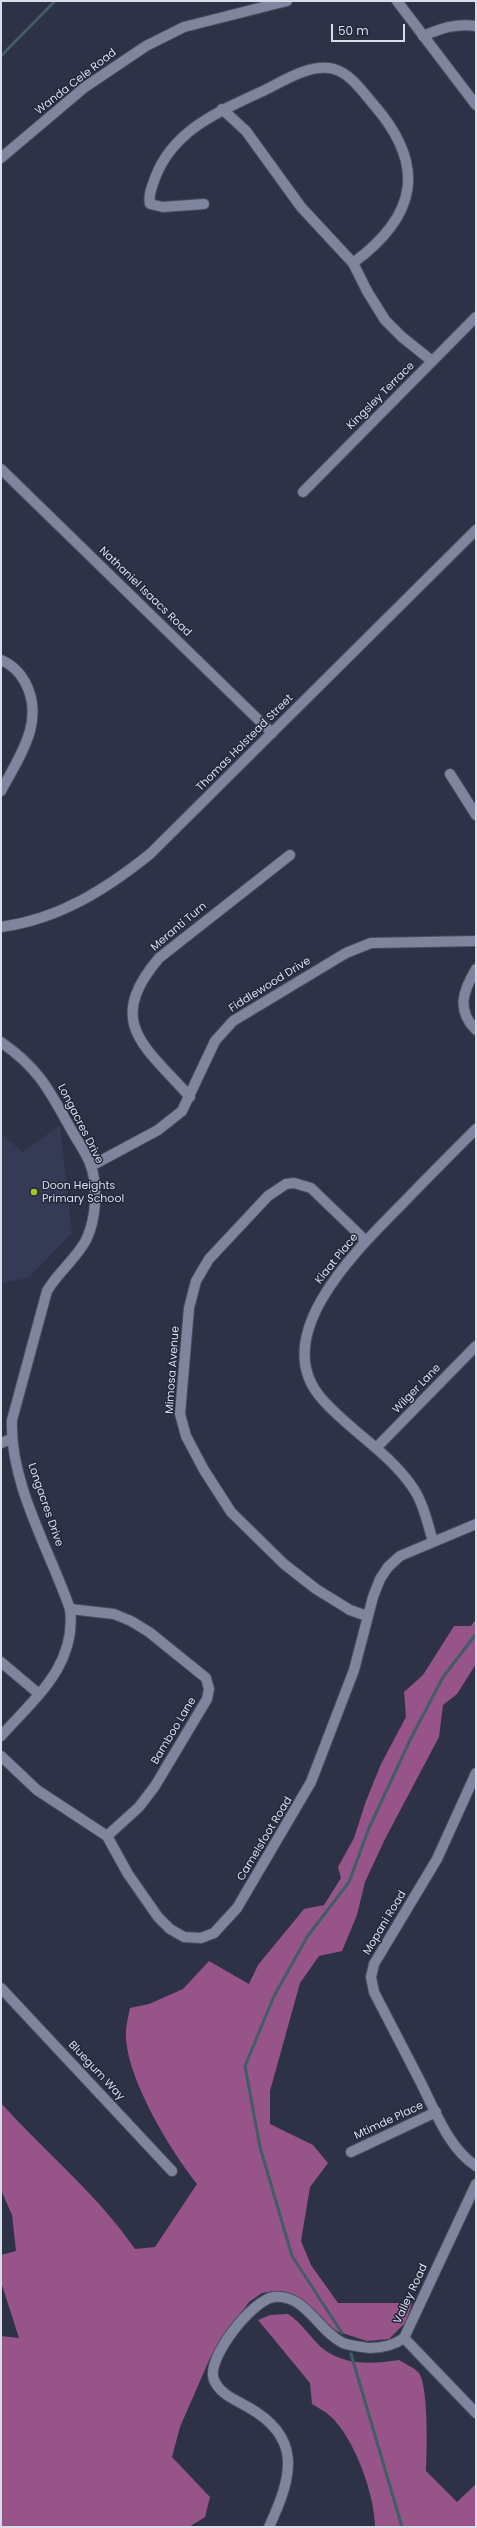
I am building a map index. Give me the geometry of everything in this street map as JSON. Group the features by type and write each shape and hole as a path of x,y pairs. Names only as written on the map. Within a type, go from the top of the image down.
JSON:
{"street":[{"name":"Wanda Cele Road","path":"1,158 85,87 146,46 184,27 287,1"},
{"path":"397,1 476,105"},
{"path":"423,36 446,27 461,24 476,26"},
{"path":"204,204 155,207 150,204 149,199 157,172 177,143 200,122 222,109 314,69 326,68 338,72 358,85 398,138 407,163 409,179 402,206 393,224 381,239 353,263"},
{"path":"222,109 246,131 300,207 353,263 367,292 386,320 402,337 432,361"},
{"name":"Kingsley Terrace","path":"303,492 476,317"},
{"name":"Nathaniel Isaacs Road","path":"1,469 272,733"},
{"name":"Thomas Holstead Street","path":"1,927 22,924 73,907 130,871 150,854 476,530"},
{"path":"1,660 21,675 30,691 34,706 33,724 27,744 1,791"},
{"path":"450,774 476,815"},
{"name":"Meranti Turn","path":"190,1097 140,1040 132,1022 132,1006 136,991 145,975 159,958 290,856"},
{"name":"Fiddlewood Drive","path":"91,1166 158,1130 178,1115 190,1097 215,1041 233,1021 346,953 371,943 476,940"},
{"path":"474,972 464,992 462,1004 464,1015 476,1030"},
{"name":"Longacres Drive","path":"1,1042 22,1056 34,1068 52,1095 91,1166 94,1190 94,1216 89,1231 78,1252 56,1276 48,1292 16,1403 11,1439 26,1496 70,1609 72,1627 68,1646 51,1681 1,1736"},
{"name":"Kiaat Place","path":"433,1541 421,1502 411,1484 376,1448 322,1399 308,1381 305,1362 306,1343 313,1318 323,1296 335,1277 366,1241 476,1129"},
{"name":"Mimosa Avenue","path":"366,1241 322,1196 307,1186 294,1182 286,1184 268,1196 208,1259 196,1281 189,1308 180,1414 186,1436 204,1470 231,1512 284,1564 316,1589 350,1610 368,1616"},
{"name":"Wilger Lane","path":"376,1448 476,1346"},
{"path":"1,1443 11,1439"},
{"name":"Camelsfoot Road","path":"1,1756 37,1790 107,1836 133,1880 158,1917 170,1929 184,1937 201,1938 214,1933 224,1924 237,1908 311,1782 354,1670 368,1616 380,1580 388,1567 400,1556 476,1524"},
{"name":"Bamboo Lane","path":"70,1609 114,1614 131,1621 149,1632 206,1678 209,1689 207,1699 155,1786 139,1807 107,1836"},
{"path":"1,1662 40,1694"},
{"name":"Mopani Road","path":"476,1773 444,1846 374,1964 371,1977 374,1992 436,2112 465,2158 476,2166"},
{"name":"Bluegum Way","path":"1,1988 172,2170"},
{"name":"Mtimde Place","path":"351,2152 436,2112"},
{"name":"Valley Road","path":"269,2527 286,2488 288,2458 284,2442 270,2421 219,2389 213,2379 212,2370 220,2350 252,2308 262,2301 274,2297 294,2301 344,2343 376,2348 390,2346 404,2338 476,2184"},
{"path":"404,2338 476,2413"}],"shaded area":[{"name":"Doon Heights Primary School","path":"60,1125 72,1233 28,1278 1,1283 1,1134 23,1152"},
{"path":"476,1619 476,1664 457,1694 443,1705 439,1737 385,1839 365,1882 357,1915 342,1951 319,1956 300,1983 270,2091 270,2124 313,2145 328,2163 310,2187 301,2241 311,2265 338,2303 412,2303 406,2322 389,2339 367,2341 336,2331 300,2299 289,2293 276,2291 262,2293 249,2302 210,2358 180,2427 172,2457 210,2497 205,2517 189,2527 1,2527 1,2336 19,2338 1,2282 1,2255 16,2251 12,2215 1,2190 1,2103 105,2210 135,2249 155,2247 197,2184 163,2135 152,2115 135,2075 129,2056 126,2039 126,2027 130,2008 149,2004 183,1989 209,1961 249,1984 258,1965 304,1909 324,1905 341,1878 338,1867 354,1838 366,1801 381,1764 406,1717 404,1692 423,1675 454,1626 471,1626"},
{"path":"288,2314 297,2321 321,2347 339,2358 348,2361 368,2363 399,2360 418,2372 422,2379 426,2404 426,2471 457,2502 476,2484 476,2527 375,2527 374,2514 367,2483 355,2452 339,2425 324,2411 312,2404 310,2383 258,2320 270,2315"}],"waterway":[{"path":"1,56 55,1"},
{"path":"342,2333 292,2256 260,2147 245,2066 274,1996 307,1937 349,1882 369,1828 411,1738 443,1677 476,1634"},
{"path":"351,2354 402,2527"}],"place":[{"name":"Doon Heights Primary School","path":"34,1192"}]}
